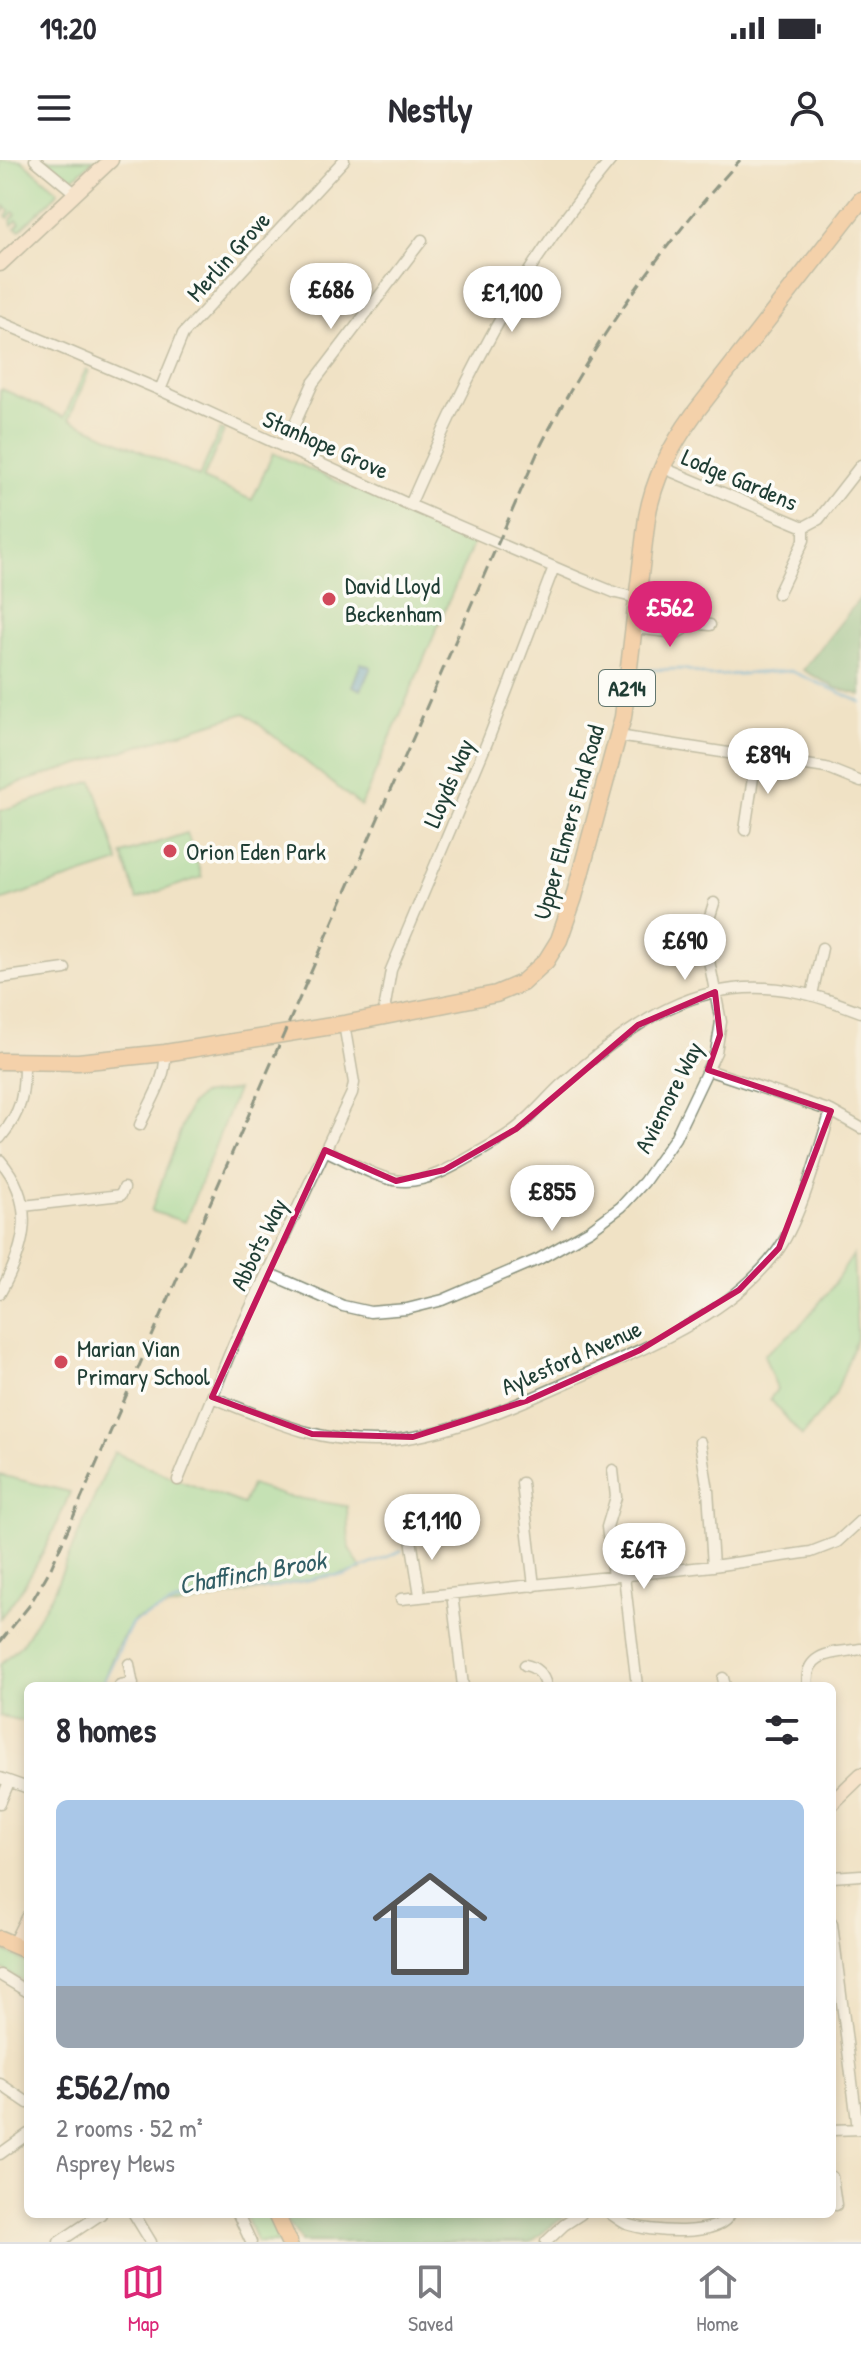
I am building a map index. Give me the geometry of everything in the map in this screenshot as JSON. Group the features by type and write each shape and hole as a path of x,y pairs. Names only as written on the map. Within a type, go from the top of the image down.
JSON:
{"main road":[{"name":"Upper Elmers End Road","path":"0,1061 78,1062 165,1053 344,1024 509,990 529,978 546,961 559,940 574,897 618,736 626,700 648,508 661,467 694,414 861,200"},
{"path":"278,2218 289,2242"}],"street":[{"path":"35,160 75,193"},
{"path":"0,264 111,160"},
{"name":"Merlin Grove","path":"160,390 183,334 344,160"},
{"path":"410,505 435,448 505,311 548,244 611,160"},
{"path":"284,448 313,383 422,240"},
{"name":"Stanhope Grove","path":"0,322 160,390 410,505 616,593 637,598"},
{"path":"778,594 804,540 804,527 819,519 861,465"},
{"name":"Lodge Gardens","path":"661,467 804,527"},
{"name":"Lloyds Way","path":"386,1016 391,970 488,740 554,567"},
{"path":"661,631 663,614"},
{"path":"634,628 677,633 694,623 710,625"},
{"path":"618,736 826,768 861,782"},
{"path":"745,830 756,758"},
{"name":"Aviemore Way","path":"268,1273 326,1300 370,1312 389,1312 424,1305 512,1271 590,1230 630,1199 675,1138 716,1052 721,1022 704,935 714,903"},
{"path":"812,995 822,948"},
{"path":"0,978 65,969"},
{"path":"325,1150 388,1179 412,1181 450,1168 516,1129 577,1072 645,1020 684,1000 715,992 758,988 812,995 861,1012"},
{"name":"Abbots Way","path":"178,1480 244,1320 353,1088 344,1024"},
{"path":"140,1125 163,1076 165,1053"},
{"path":"0,1138 15,1119 20,1106 24,1092 24,1062"},
{"path":"708,1070 831,1111 861,1128"},
{"name":"Aylesford Avenue","path":"212,1397 298,1431 381,1441 425,1434 526,1401 640,1350 713,1308 739,1290 769,1262 799,1205 831,1111"},
{"path":"0,1160 14,1177 23,1206 22,1245 0,1293"},
{"path":"23,1206 121,1195 124,1188"},
{"path":"700,1442 708,1490 713,1566"},
{"path":"613,1470 616,1497 607,1527 636,1682"},
{"path":"522,1483 534,1586"},
{"path":"401,1599 713,1566 823,1549 837,1542 861,1520"},
{"path":"410,1533 420,1595"},
{"path":"452,1594 463,1682"},
{"path":"808,1682 807,1672 816,1659 861,1649"},
{"path":"129,1664 133,1682"},
{"path":"525,1665 539,1673 544,1682"},
{"path":"836,1799 861,1775"},
{"path":"0,1803 5,1780 24,1787"},
{"path":"836,1877 861,1875"},
{"path":"14,1945 24,1926"},
{"path":"836,1953 860,2129 836,2130"},
{"path":"0,1975 24,1990"},
{"path":"0,2084 24,2100"},
{"path":"0,2154 24,2137"},
{"path":"59,2242 95,2218"},
{"path":"136,2218 151,2242"},
{"path":"240,2218 251,2242"},
{"path":"546,2242 575,2218"},
{"path":"617,2218 626,2224 665,2232 715,2226 728,2218"}],"highlighted area":[{"path":"715,992 720,1035 708,1070 831,1111 779,1248 739,1290 640,1350 526,1401 413,1437 312,1434 212,1397 325,1150 396,1181 444,1170 516,1129 638,1025"}],"green space":[{"path":"0,160 21,160 58,191 20,230 15,228 20,223 17,220 12,225 11,220 16,214 13,212 8,218 6,216 10,210 7,208 2,213 6,207 3,205 0,208"},
{"path":"46,160 94,160 71,180"},
{"path":"86,369 89,371 69,419 199,477 220,430 224,431 203,479 252,500 273,453 474,542 361,806 245,713 0,789 0,391 2,389 64,417"},
{"path":"861,597 861,695 836,688 803,670"},
{"path":"93,781 119,862 0,901 0,811"},
{"path":"187,833 202,877 137,899 122,854"},
{"path":"237,1090 185,1222 151,1211 189,1107 200,1095"},
{"path":"853,1255 857,1338 835,1395 802,1436 770,1399 777,1389 764,1355 799,1327 830,1290"},
{"path":"114,1452 243,1504 251,1485 285,1496 347,1506 349,1548 362,1570 163,1609 134,1620 116,1648 103,1682 24,1682 24,1721 0,1716 0,1665 22,1644 52,1595"},
{"path":"0,1475 70,1492 40,1558 0,1618"},
{"path":"0,1949 24,1961 24,1982 0,1968"},
{"path":"247,2218 271,2218 281,2242 257,2242"},
{"path":"284,2218 561,2218 531,2242 301,2242"}],"water":[{"path":"361,663 371,667 361,690 352,686"}],"waterway":[{"path":"642,670 684,669 709,676 791,671 861,702"},
{"name":"Chaffinch Brook","path":"103,1682 132,1623 175,1603 213,1593 269,1588 346,1575 401,1551"}],"railway":[{"path":"0,1642 29,1606 51,1568 540,447 582,370 630,297 683,227 740,160"}],"place":[{"name":"David Lloyd Beckenham","path":"329,599"},
{"name":"Orion Eden Park","path":"170,851"},
{"name":"Marian Vian Primary School","path":"61,1362"}]}
